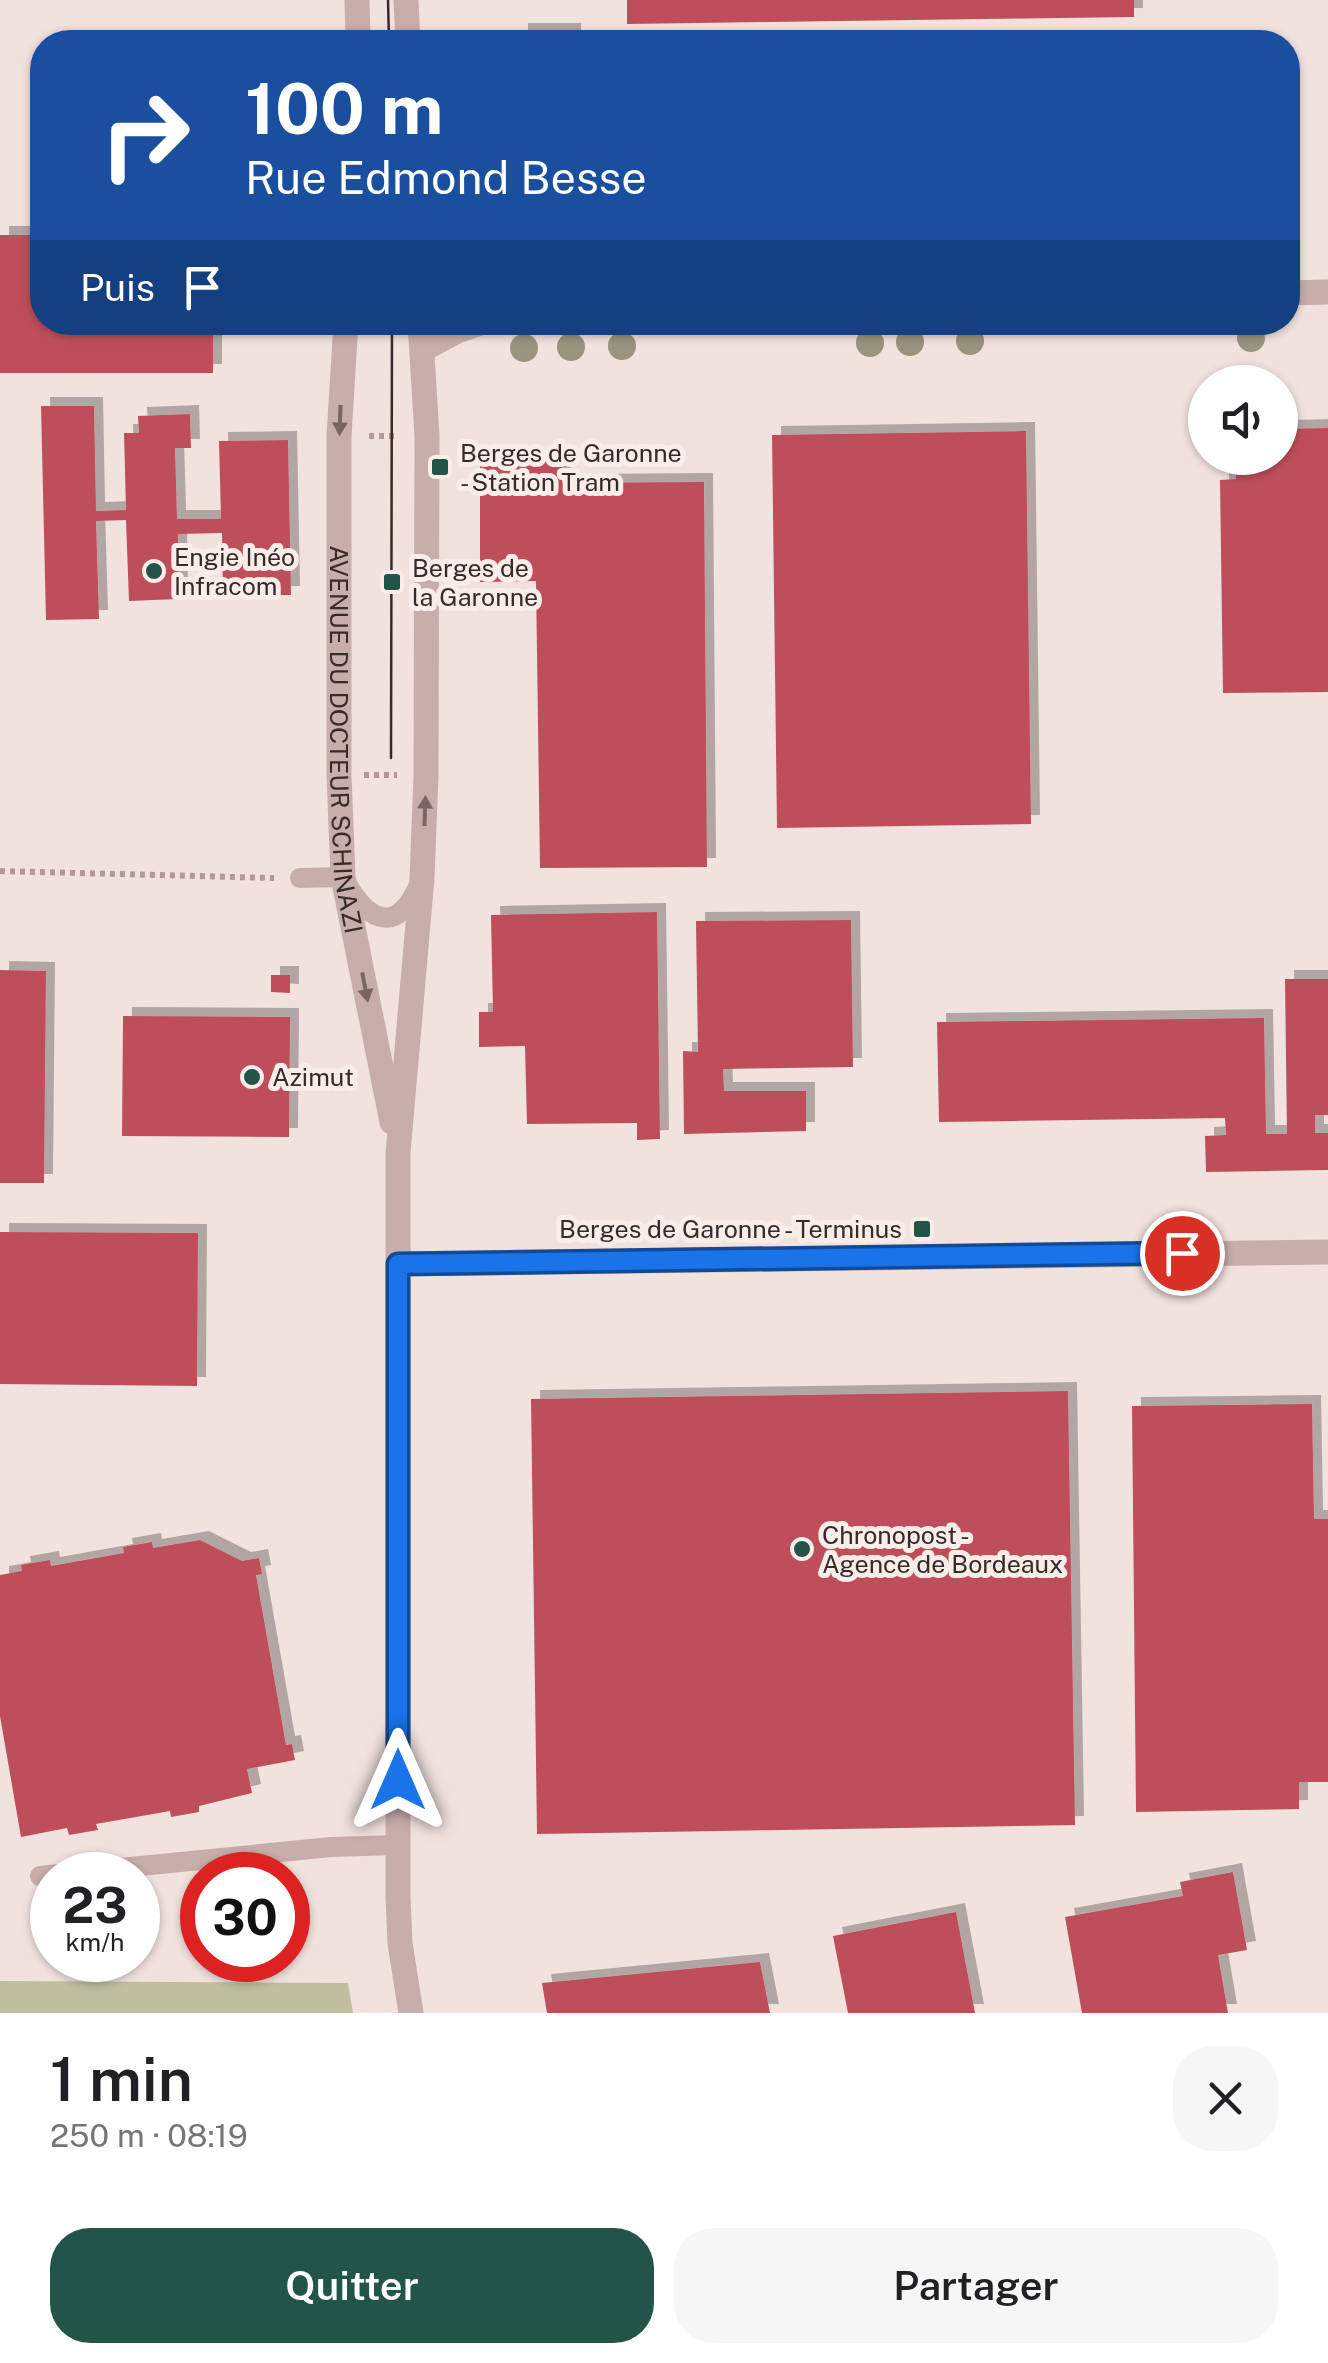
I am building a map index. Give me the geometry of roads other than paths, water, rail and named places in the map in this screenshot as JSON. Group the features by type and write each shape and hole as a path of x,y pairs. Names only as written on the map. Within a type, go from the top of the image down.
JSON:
{"street":[{"path":"357,0 358,30"},
{"path":"406,0 407,30"},
{"path":"1300,293 1328,292"},
{"name":"AVENUE DU DOCTEUR SCHINAZI","path":"345,335 339,436 339,775 343,877 398,1152"},
{"name":"AVENUE DU DOCTEUR SCHINAZI","path":"412,2013 400,1943 398,1846 398,1152 422,878 426,775 427,436 421,335"},
{"path":"422,350 450,335"},
{"path":"398,1264 1328,1252"}],"lane":[{"path":"300,878 343,877 369,914 383,917 396,916 409,906 422,878"},
{"path":"160,1864 332,1847 398,1846"}],"tram line":[{"path":"388,0 389,30"},
{"path":"391,758 392,335"}],"place":[{"name":"Berges de Garonne - Station Tram","path":"440,467"},
{"name":"Engie Inéo Infracom","path":"154,571"},
{"name":"Berges de la Garonne","path":"392,582"},
{"name":"Azimut","path":"252,1077"},
{"name":"Berges de Garonne - Terminus","path":"922,1229"},
{"name":"Chronopost - Agence de Bordeaux","path":"802,1549"}]}
